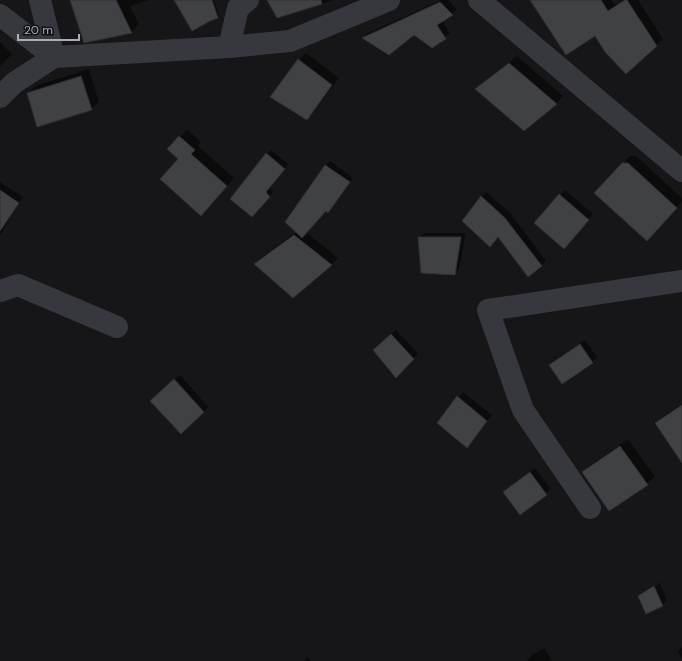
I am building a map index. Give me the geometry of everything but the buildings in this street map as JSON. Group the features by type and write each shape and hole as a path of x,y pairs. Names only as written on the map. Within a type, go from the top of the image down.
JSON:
{"street":[{"path":"229,47 238,8 248,0"},
{"path":"0,97 14,83 54,57 229,47 290,41 389,0"},
{"path":"479,0 682,171"},
{"path":"42,1 54,57"},
{"path":"0,15 54,57"},
{"path":"590,508 523,410 488,310 682,281"},
{"path":"0,292 18,285 117,327"}]}
